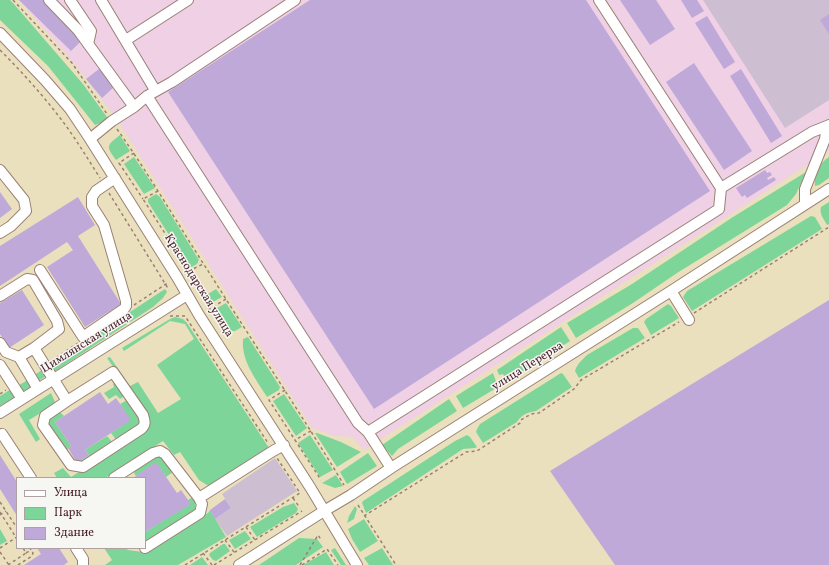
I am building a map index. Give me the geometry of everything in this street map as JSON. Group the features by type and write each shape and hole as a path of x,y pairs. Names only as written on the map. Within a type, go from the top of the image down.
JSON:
{"street":[{"path":"49,0 78,30 134,107"},
{"path":"70,0 91,32 88,44"},
{"path":"101,0 126,40 151,93 358,423 368,432 391,468"},
{"path":"126,40 188,0"},
{"path":"90,140 112,121 134,107 151,93 172,82 295,0"},
{"path":"368,432 719,209 721,188 599,0"},
{"name":"Краснодарская улица","path":"0,33 45,80 70,109 310,486 357,565"},
{"path":"721,188 812,132 828,125"},
{"path":"805,204 805,189 825,139 828,125"},
{"path":"0,170 24,200 26,211 11,226 0,234"},
{"path":"40,270 84,336 124,309 126,306 126,301 104,225 92,206 92,197 96,190 115,178"},
{"name":"улица Перерва","path":"239,565 829,189"},
{"path":"0,296 27,279 33,280 57,321 59,329 34,348 19,357"},
{"path":"671,291 689,318"},
{"name":"Цимлянская улица","path":"0,413 187,295"},
{"path":"0,343 6,352 19,357 38,389"},
{"path":"34,348 51,373 53,379 67,401"},
{"path":"0,365 22,399"},
{"path":"113,372 143,415 145,421 144,426 83,467 71,465 43,425 46,416 67,401 113,372"},
{"path":"1,433 30,477"},
{"path":"199,498 273,451 284,446"},
{"path":"116,477 153,453 160,451 166,454 202,504 200,513 146,547"},
{"path":"77,549 83,558 83,565"}],"path":[{"path":"13,0 72,63 134,153 344,485"},
{"path":"0,50 18,68 57,114 78,142 169,290"},
{"path":"134,153 119,163 189,271 203,264"},
{"path":"143,199 158,190"},
{"path":"364,516 466,452 477,451 520,423 521,420 531,414 539,413 574,389 581,380 689,318 829,227"},
{"path":"166,285 169,282"},
{"path":"208,310 226,299"},
{"path":"184,316 300,493 185,565"},
{"path":"285,390 269,400 321,480"},
{"path":"294,440 311,431"},
{"path":"293,498 300,508"},
{"path":"0,502 16,526"},
{"path":"358,505 396,565"},
{"path":"204,553 213,565 302,511"},
{"path":"6,512 0,514 16,537"},
{"path":"8,525 13,522"},
{"path":"246,527 255,540"},
{"path":"301,565 318,535 322,541"},
{"path":"0,548 16,539"},
{"path":"225,540 234,552"},
{"path":"301,565 327,548 338,565"},
{"path":"24,549 26,553"},
{"path":"0,552 8,565 30,549 33,553 32,556 18,565"}],"shaded area":[{"path":"18,0 829,0 829,151 364,450 352,437 335,436 312,428 116,118 75,64"},
{"path":"703,0 829,0 829,100 785,128"},
{"path":"275,458 297,491 227,536 215,519 231,508 222,494"}],"green space":[{"path":"0,0 10,0 13,3 83,84 109,120 95,125 48,66 0,20"},
{"path":"120,135 130,151 116,160 110,152 109,146"},
{"path":"134,157 155,188 144,194 124,164"},
{"path":"829,157 829,178 815,186 815,177 818,169 822,162"},
{"path":"806,172 796,194 787,205 576,338 567,323 632,284 733,217"},
{"path":"156,194 160,197 199,260 197,264 190,268 148,202 148,199"},
{"path":"829,202 829,224 827,225 822,216 821,207"},
{"path":"811,216 815,217 822,229 692,311 683,297 687,291"},
{"path":"165,289 167,292 163,298 153,307 54,372 48,366"},
{"path":"216,289 222,297 209,304 205,296"},
{"path":"226,303 242,327 235,331 226,331 212,311"},
{"path":"668,304 679,318 651,335 644,322"},
{"path":"175,317 183,319 187,323 269,448 210,487 199,480 180,452 174,455 163,441 107,477 71,477 148,428 135,398 107,358 110,357 130,386 138,382 158,413 181,399 157,365 194,339 185,324 170,321 124,351 122,348"},
{"path":"561,327 570,341 508,382 503,374 499,375 497,370"},
{"path":"633,328 638,328 645,338 579,378 575,371 578,364 587,355"},
{"path":"248,337 280,387 279,390 267,397 250,370 244,355 243,339"},
{"path":"45,368 49,374 37,382 33,376"},
{"path":"493,373 498,387 463,408 456,396"},
{"path":"561,373 572,387 536,411 523,416 517,422 483,443 476,432 480,424"},
{"path":"29,379 33,387 22,393 18,386"},
{"path":"117,382 126,395 120,399 116,395 109,399 104,393 114,387 113,384"},
{"path":"13,388 17,396 0,406 0,396"},
{"path":"51,393 55,402 54,405 29,420 40,439 36,442 19,414"},
{"path":"284,394 307,428 296,436 273,401"},
{"path":"129,399 138,413 142,425 117,441 111,433 130,420 120,404"},
{"path":"449,399 457,411 398,449 392,456 382,445"},
{"path":"59,411 64,416 55,422 71,446 67,450 63,448 49,424 49,420"},
{"path":"315,433 341,442 361,452 337,467"},
{"path":"310,435 333,470 320,477 298,443"},
{"path":"467,435 477,447 463,449 366,513 362,503 363,501 455,441"},
{"path":"107,436 114,444 83,463 77,463 89,455 85,450"},
{"path":"368,453 377,466 347,484 340,472"},
{"path":"158,455 167,462 173,472 166,477 156,463 136,476 134,473 136,468"},
{"path":"63,468 71,477 56,477 54,473"},
{"path":"336,475 343,486 335,488 322,483"},
{"path":"193,497 195,502 195,510 146,541 146,531 190,504 188,500"},
{"path":"294,503 298,509 296,513 257,537 250,527 283,507"},
{"path":"355,506 357,509 354,519 347,523 349,516"},
{"path":"210,510 226,537 178,565 105,565 112,560 105,549 127,549 143,552 208,513"},
{"path":"364,519 378,541 360,552 348,529"},
{"path":"0,529 7,541 0,545"},
{"path":"245,531 251,539 235,549 229,540"},
{"path":"299,538 317,539 323,547 296,565 259,565"},
{"path":"225,544 230,551 216,561 213,560 209,555 210,553"},
{"path":"335,548 346,565 341,565 331,550"},
{"path":"382,548 393,565 369,565 364,558"},
{"path":"326,552 334,565 303,565"},
{"path":"202,557 208,565 190,565"}],"building":[{"path":"19,0 45,0 83,39 71,51"},
{"path":"310,0 586,0 710,191 374,409 168,92"},
{"path":"620,0 656,0 675,29 650,45"},
{"path":"681,0 697,0 704,11 692,18"},
{"path":"829,14 829,34 820,20"},
{"path":"707,16 735,62 724,69 695,23"},
{"path":"694,63 752,151 724,170 666,82"},
{"path":"99,69 114,87 102,98 86,79"},
{"path":"741,69 782,136 771,143 730,76"},
{"path":"765,170 767,173 770,172 772,175 767,178 768,180 774,177 776,180 747,198 745,195 742,197 736,188"},
{"path":"0,192 12,209 0,218"},
{"path":"78,197 95,225 78,236 121,304 85,327 47,267 73,250 67,242 0,286 0,246"},
{"path":"22,290 44,325 9,348 0,334 0,303"},
{"path":"829,300 829,565 615,565 550,471"},
{"path":"100,392 108,404 116,398 131,420 85,450 89,455 77,463 68,448 71,446 55,422"},
{"path":"0,455 16,480 16,514 0,489"},
{"path":"156,462 177,493 181,490 191,504 146,531 146,477 134,477"},
{"path":"225,499 231,508 215,519 210,510"},
{"path":"38,549 60,549 68,562 64,565 24,565 41,554"}]}
